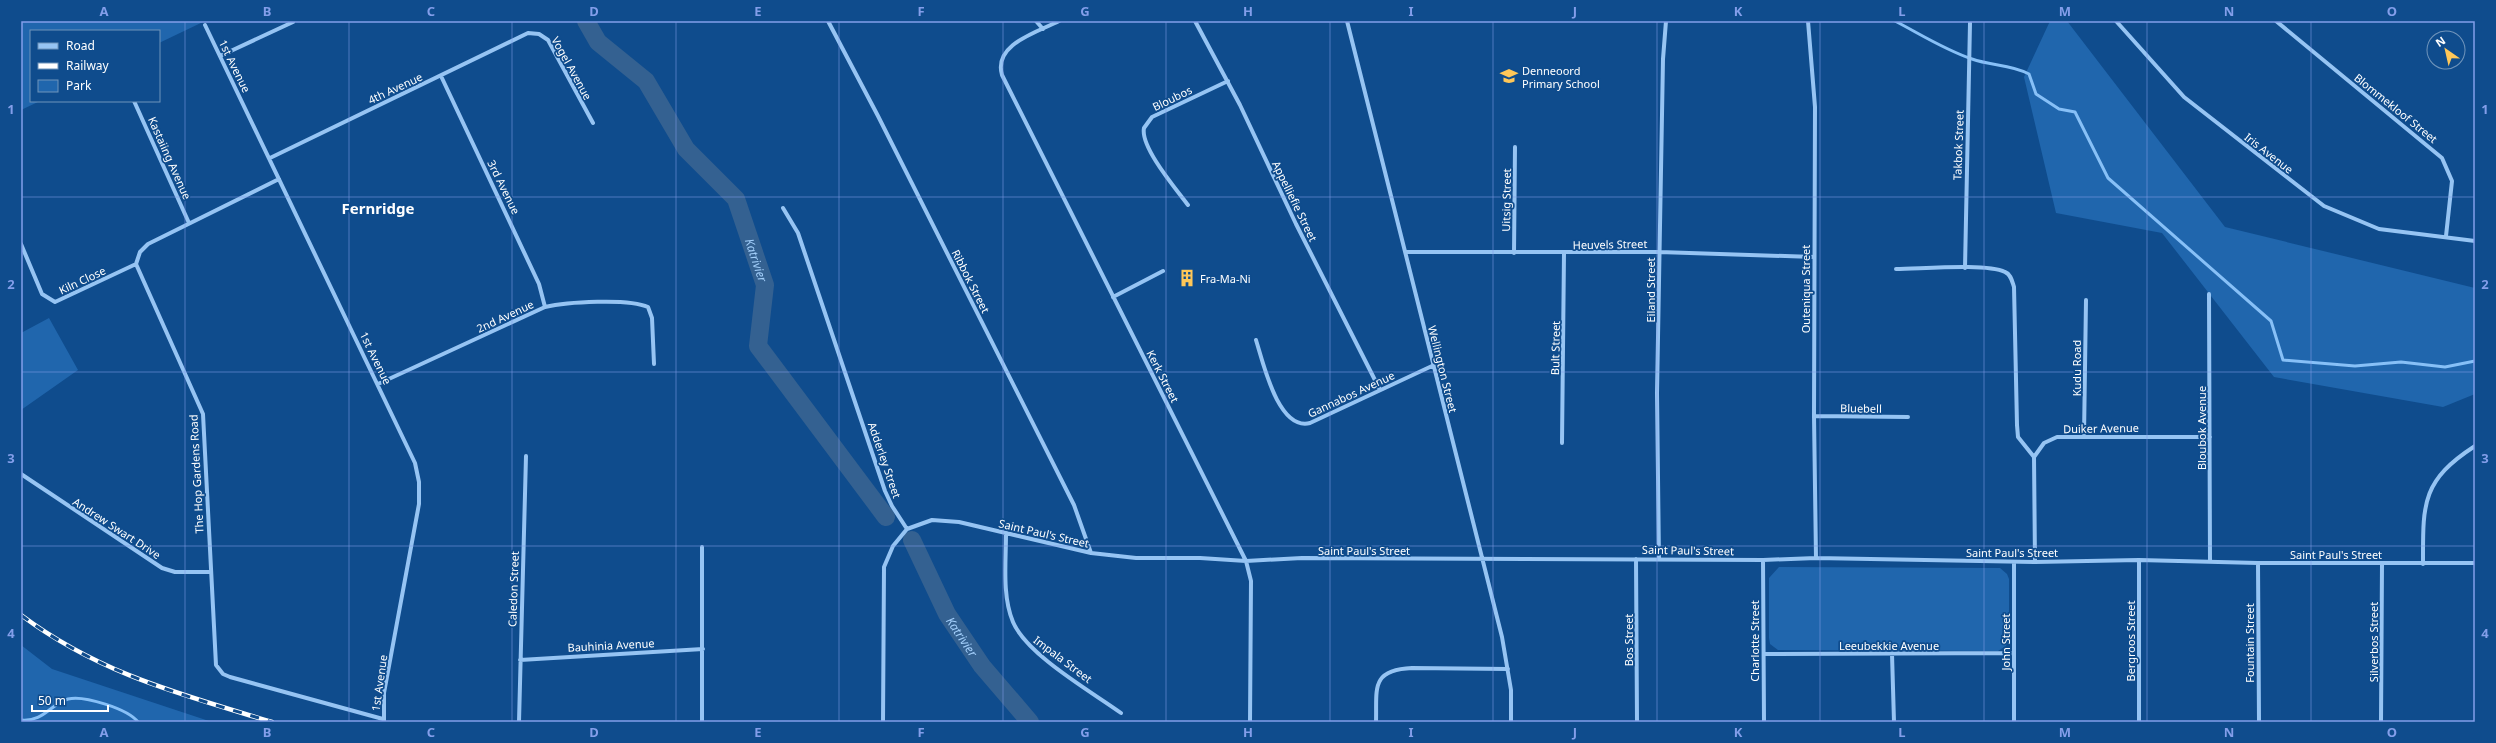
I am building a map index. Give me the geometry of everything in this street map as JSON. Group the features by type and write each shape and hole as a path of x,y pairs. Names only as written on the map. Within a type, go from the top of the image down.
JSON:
{"street":[{"name":"Ribbok Street","path":"828,21 880,119 1074,505 1091,553"},
{"path":"1036,21 1043,29 1059,21"},
{"name":"Appelliefie Street","path":"1195,21 1228,81 1296,224 1380,390"},
{"name":"Wellington Street","path":"1347,21 1406,252 1432,366 1482,559 1508,669 1511,690 1511,722"},
{"name":"Eiland Street","path":"1659,560 1657,393 1663,59 1666,21"},
{"name":"Outeniqua Street","path":"1808,21 1815,107 1814,416 1816,558"},
{"name":"Iris Avenue","path":"2116,21 2184,97 2324,206 2379,229 2446,236 2475,241"},
{"name":"Blommekloof Street","path":"2276,21 2442,158 2452,182 2446,236"},
{"path":"220,56 293,22"},
{"name":"Takbok Street","path":"1965,268 1970,23"},
{"name":"1st Avenue","path":"205,24 415,463 420,491 384,693 384,721"},
{"name":"Kerk Street","path":"1043,29 1013,45 1005,53 1000,66 1003,79 1246,561 1251,581 1250,722"},
{"name":"4th Avenue","path":"270,158 528,33"},
{"name":"Vogel Avenue","path":"528,33 539,34 548,40 593,123"},
{"name":"3rd Avenue","path":"441,76 533,270 545,307"},
{"name":"Bloubos","path":"1188,205 1157,162 1147,143 1144,128 1152,117 1228,81"},
{"name":"Kastaiing Avenue","path":"134,102 189,223"},
{"name":"Uitsig Street","path":"1514,253 1515,147"},
{"path":"136,264 138,256 148,244 279,179"},
{"name":"Adderley Street","path":"783,208 798,233 885,491 892,506 907,529"},
{"name":"Kiln Close","path":"21,244 42,294 55,302 136,264"},
{"name":"Heuvels Street","path":"1406,252 1659,252 1814,257"},
{"name":"Bult Street","path":"1562,444 1564,253"},
{"name":"The Hop Gardens Road","path":"136,264 203,414 214,658 223,674 384,721"},
{"path":"1896,269 1965,268 2004,271 2011,277 2014,287 2018,437 2034,457 2035,562"},
{"path":"1113,297 1163,271"},
{"name":"Bloubok Avenue","path":"2209,294 2210,561"},
{"name":"Kudu Road","path":"2084,436 2086,300"},
{"name":"2nd Avenue","path":"378,384 545,307 600,302 630,303 648,307 652,318 654,364"},
{"name":"Gannabos Avenue","path":"1256,340 1278,403 1288,416 1300,424 1310,423 1432,366"},
{"name":"Bluebell","path":"1814,416 1908,417"},
{"name":"Duiker Avenue","path":"2034,457 2040,447 2049,440 2084,436 2210,437"},
{"path":"2423,564 2423,515 2429,492 2440,474 2454,459 2475,446"},
{"name":"Caledon Street","path":"519,722 526,456"},
{"name":"Andrew Swart Drive","path":"21,474 162,568 174,572 211,572"},
{"name":"Saint Paul's Street","path":"907,529 921,522 946,520 1091,553 1136,558 1200,558 1246,561 1302,558 1659,560 1763,560 1816,558 2014,562 2139,560 2258,563 2475,563"},
{"path":"883,722 884,572 893,546 907,529"},
{"name":"Impala Street","path":"1006,534 1008,606 1018,630 1026,642 1040,655 1121,713"},
{"path":"702,547 702,722"},
{"name":"Bos Street","path":"1636,559 1636,722"},
{"name":"Charlotte Street","path":"1763,560 1764,722"},
{"name":"Bergroos Street","path":"2139,560 2139,722"},
{"name":"John Street","path":"2014,562 2014,722"},
{"name":"Fountain Street","path":"2258,563 2259,722"},
{"name":"Silverbos Street","path":"2382,563 2382,722"},
{"name":"Bauhinia Avenue","path":"520,660 703,649"},
{"name":"Leeubekkie Avenue","path":"1764,654 2014,653"},
{"path":"1892,654 1894,722"},
{"path":"1376,722 1377,684 1385,673 1412,668 1508,669"}],"green space":[{"path":"21,21 205,21 160,43 160,30 30,30 30,102 38,102 21,110"},
{"path":"2050,21 2067,21 2225,227 2475,288 2475,394 2443,407 2274,377 2162,233 2056,213 2024,77"},
{"path":"49,318 78,370 21,410 21,333"},
{"path":"1779,567 2000,568 2007,574 2009,579 2009,639 2006,646 1998,651 1778,650 1770,644 1769,638 1769,578"},
{"path":"21,645 52,669 212,722 21,722"}],"waterway":[{"name":"Katrivier","path":"586,21 598,42 646,81 686,149 736,199 765,285 758,346 886,517"},
{"path":"1895,21 1962,55 1979,61 2015,68 2029,74 2036,94 2059,109 2075,112 2108,178 2271,321 2283,360 2355,366 2401,362 2445,367 2475,361"},
{"name":"Katrivier","path":"912,540 947,614 982,666 1030,722"},
{"path":"21,720 29,720 41,716 61,702 75,698 95,701 116,708 133,717 138,722"}],"railway":[{"path":"21,615 81,653 111,667 142,680 205,702 272,722"}],"place":[{"name":"Denneoord Primary School","path":"1509,76"},
{"name":"Fra-Ma-Ni","path":"1187,278"}],"district":[{"name":"Fernridge","path":"378,208"}]}
